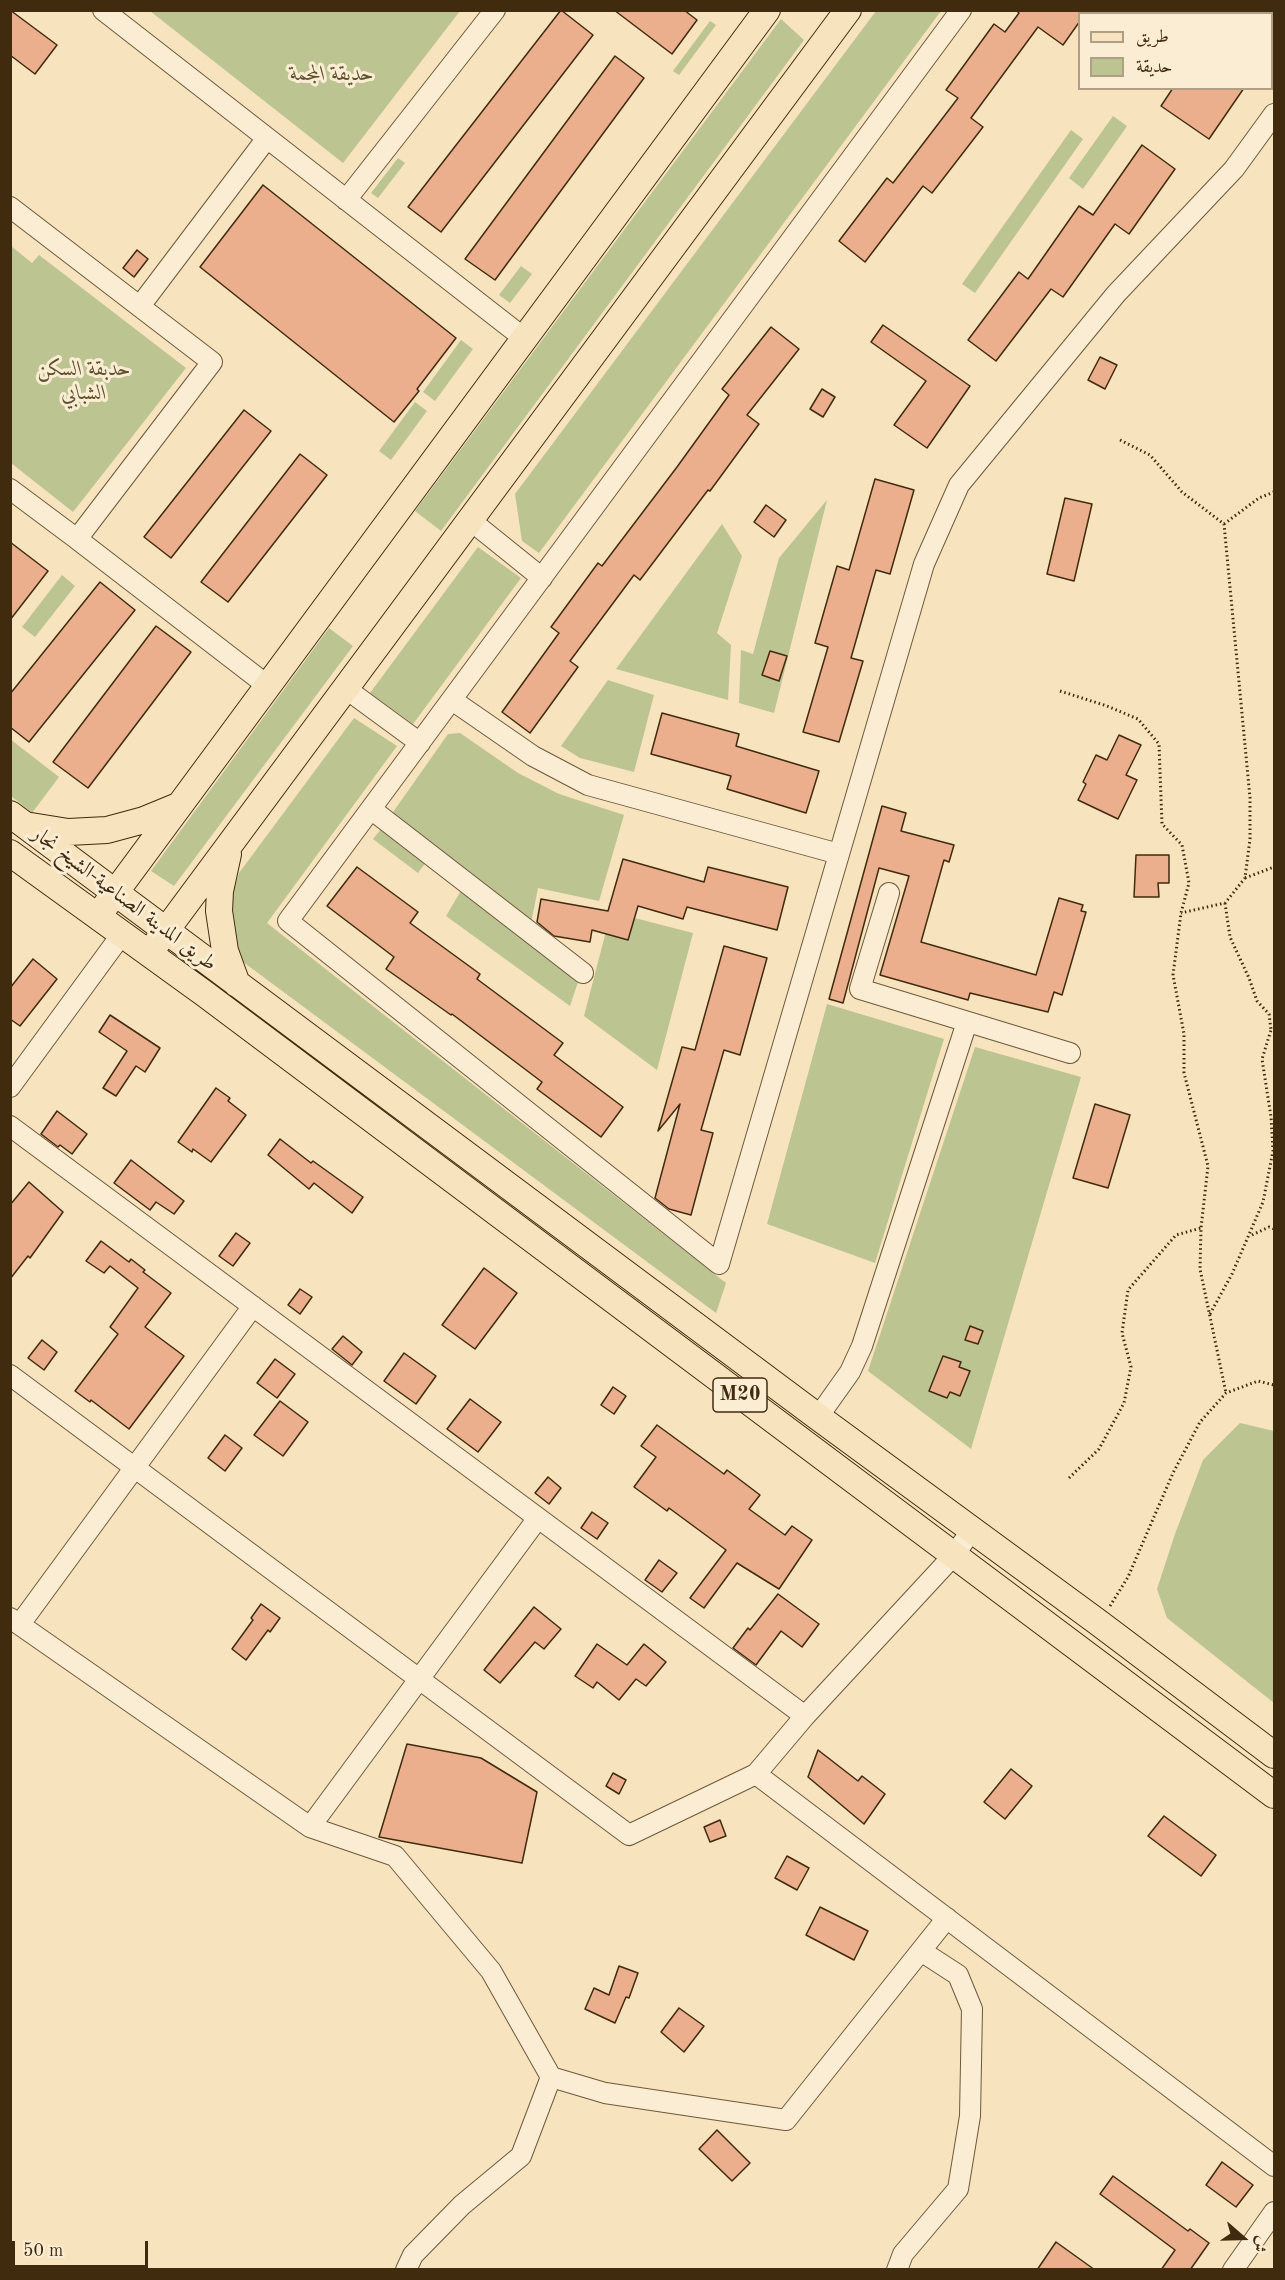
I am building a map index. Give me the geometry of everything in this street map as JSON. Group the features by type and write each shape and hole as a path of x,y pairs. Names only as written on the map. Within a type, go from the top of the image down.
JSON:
{"main road":[{"path":"97,916 767,10"},
{"path":"10,853 149,954 848,10"},
{"path":"19,820 69,832 106,830 144,820 179,806"},
{"name":"طريق المدينة الصناعية-الشيخ نجار","path":"19,820 237,984"},
{"path":"230,844 220,891 219,911 225,951 237,984"},
{"name":"M20","path":"149,954 1275,1795"},
{"name":"M20","path":"237,984 1275,1755"}],"street":[{"path":"103,10 525,339"},
{"path":"346,200 495,10"},
{"path":"961,10 288,921 719,1264 924,564 959,485 1116,294 1234,169 1275,114"},
{"path":"140,306 267,138"},
{"path":"10,207 212,362 77,539"},
{"path":"10,489 268,686"},
{"path":"470,520 542,578"},
{"path":"345,688 420,743"},
{"path":"452,700 533,756 588,784 839,854"},
{"path":"371,809 583,973"},
{"path":"889,892 860,990 1070,1053"},
{"path":"10,1087 122,934"},
{"path":"818,1417 850,1372 862,1346 967,1022"},
{"path":"10,1126 805,1716"},
{"path":"253,1306 134,1468 15,1621 310,1827 395,1856 491,1971 551,2077 605,2092 786,2120 947,1918"},
{"path":"10,1375 629,1835 756,1774 805,1716 954,1555 972,1530"},
{"path":"310,1827 538,1518"},
{"path":"756,1774 1275,2166"},
{"path":"897,2270 903,2254 958,2189 970,2116 972,2009 958,1975 921,1951"},
{"path":"406,2270 413,2254 462,2205 521,2156 551,2077"},
{"path":"1233,2270 1275,2212"}],"path":[{"path":"1120,440 1150,455 1182,492 1224,524 1250,798 1250,839 1245,878"},
{"path":"1224,524 1259,498 1275,492"},
{"path":"1060,691 1138,719 1159,744 1162,824 1182,845 1189,883 1181,913 1173,975 1184,1034 1184,1073 1208,1166 1201,1228 1200,1269 1226,1393"},
{"path":"1181,913 1225,903 1245,878 1275,867"},
{"path":"1209,1316 1250,1236 1263,1202 1273,1151 1271,1117 1262,1059 1273,1030 1269,1014 1257,1001 1230,938 1225,903"},
{"path":"1250,1236 1269,1227 1275,1229"},
{"path":"1069,1478 1100,1449 1124,1403 1131,1367 1122,1333 1128,1290 1176,1235 1201,1228"},
{"path":"1099,1623 1128,1577 1173,1473 1200,1422 1226,1393 1258,1381 1275,1385"}],"green space":[{"name":"حديقة المجمة","path":"150,11 460,11 343,163"},
{"path":"876,11 941,11 539,553 522,541 515,494"},
{"path":"781,19 804,40 441,531 415,511"},
{"path":"710,21 716,25 679,75 673,71"},
{"path":"1113,116 1127,126 1083,189 1069,178"},
{"path":"1071,130 1083,139 975,293 962,284"},
{"path":"398,158 405,163 378,198 371,193"},
{"name":"حدبقة السكن الشبابي","path":"11,246 32,263 39,255 186,368 73,512 11,463"},
{"path":"521,266 532,274 510,303 499,295"},
{"path":"461,340 473,349 435,401 423,392"},
{"path":"415,402 427,411 391,460 379,451"},
{"path":"827,500 774,713 739,703 741,650 753,654 779,558"},
{"path":"722,524 742,556 717,633 731,645 728,700 616,669"},
{"path":"478,547 521,578 413,724 370,693"},
{"path":"62,575 75,586 35,637 22,627"},
{"path":"329,628 353,646 174,886 151,871"},
{"path":"608,680 654,695 634,772 580,758 561,746"},
{"path":"354,718 397,746 267,923 726,1283 716,1313 227,950 226,915 239,873"},
{"path":"460,733 518,773 559,794 624,815 599,901 538,888 531,923 391,815 448,734"},
{"path":"10,739 59,777 32,813 11,796"},
{"path":"381,829 426,862 418,873 373,839"},
{"path":"462,889 580,976 570,1006 446,916"},
{"path":"611,912 693,933 657,1070 584,1016"},
{"path":"827,1004 944,1039 875,1263 767,1224"},
{"path":"975,1047 1081,1077 971,1449 868,1371"},
{"path":"1240,1423 1274,1431 1274,1703 1167,1618 1157,1589 1203,1460"}],"building":[{"path":"10,10 57,45 35,74 10,55"},
{"path":"561,10 593,35 441,232 408,207"},
{"path":"614,10 684,10 697,20 672,54"},
{"path":"1016,10 1087,10 1078,12 1078,24 1063,45 1038,27 971,118 983,127 932,193 923,186 865,262 839,241 887,178 893,183 958,98 946,90 994,24 1005,32 1019,13"},
{"path":"615,56 644,78 495,280 465,259"},
{"path":"1172,90 1243,90 1209,139 1161,106"},
{"path":"1142,145 1175,169 1129,234 1115,224 1063,297 1051,289 996,361 968,340 1019,272 1028,279 1079,206 1093,215"},
{"path":"263,185 456,338 394,422 200,267"},
{"path":"137,250 148,259 134,277 123,268"},
{"path":"883,325 970,386 927,448 894,425 926,381 871,342"},
{"path":"771,327 799,349 747,415 759,424 640,580 634,575 570,661 578,667 530,733 502,712 559,633 551,627 598,563 602,566 677,467 729,395 722,389"},
{"path":"1100,357 1117,365 1105,389 1088,380"},
{"path":"822,389 835,397 823,417 810,409"},
{"path":"244,410 271,431 171,558 144,537"},
{"path":"300,454 327,475 228,602 201,582"},
{"path":"875,479 914,490 890,574 876,570 851,658 863,661 839,742 803,732 828,647 815,643 837,566 849,570"},
{"path":"1065,498 1092,504 1074,581 1047,574"},
{"path":"766,505 786,520 774,537 754,522"},
{"path":"10,542 48,571 10,620"},
{"path":"100,582 135,610 29,742 10,727 10,694"},
{"path":"156,626 191,652 88,788 53,762"},
{"path":"770,651 787,656 779,681 762,675"},
{"path":"662,713 739,734 736,746 819,771 806,813 727,789 731,776 651,754"},
{"path":"1119,735 1141,745 1126,775 1137,780 1118,819 1078,800 1086,784 1083,782 1096,755 1107,760"},
{"path":"882,806 906,813 901,831 954,845 949,862 944,860 921,942 1036,975 1059,898 1083,905 1081,911 1086,912 1062,995 1054,992 1048,1012 970,993 968,1000 880,975 909,876 879,868 843,1003 829,999"},
{"path":"1136,855 1169,855 1169,883 1158,883 1159,897 1134,897"},
{"path":"623,859 704,882 708,867 788,887 777,930 687,907 683,919 638,906 628,940 592,930 590,942 554,936 537,922 541,899 608,911"},
{"path":"357,867 418,912 410,923 480,974 477,979 563,1043 554,1055 623,1107 601,1137 537,1089 542,1082 452,1014 386,969 394,957 327,906"},
{"path":"724,946 767,958 740,1055 724,1050 701,1130 713,1133 691,1215 669,1209 655,1198 680,1104 658,1131 682,1047 695,1050"},
{"path":"33,959 57,979 20,1026 10,1019 10,988"},
{"path":"110,1015 160,1048 145,1072 136,1066 116,1096 103,1088 127,1051 99,1032"},
{"path":"216,1088 230,1098 228,1101 246,1115 211,1162 178,1142"},
{"path":"1095,1104 1130,1115 1108,1188 1073,1178"},
{"path":"57,1111 87,1134 72,1154 41,1134"},
{"path":"280,1139 311,1163 313,1161 363,1197 352,1213 314,1183 309,1189 268,1155"},
{"path":"131,1160 184,1201 174,1214 156,1202 150,1210 114,1183"},
{"path":"29,1182 63,1212 30,1258 28,1256 10,1279 10,1205"},
{"path":"236,1233 250,1243 233,1266 219,1256"},
{"path":"101,1241 129,1262 131,1259 145,1270 143,1272 171,1293 145,1327 184,1356 129,1429 91,1400 90,1402 75,1391 118,1334 110,1327 138,1288 110,1266 104,1273 86,1261"},
{"path":"484,1268 517,1293 475,1349 442,1325"},
{"path":"300,1289 312,1297 300,1314 288,1305"},
{"path":"970,1326 983,1331 978,1344 965,1340"},
{"path":"343,1336 362,1352 352,1365 332,1349"},
{"path":"42,1340 57,1352 44,1370 28,1358"},
{"path":"404,1353 436,1376 416,1404 384,1381"},
{"path":"943,1356 961,1362 959,1367 970,1371 960,1396 950,1392 947,1398 929,1391"},
{"path":"275,1359 295,1374 277,1398 257,1383"},
{"path":"613,1387 626,1396 614,1414 601,1405"},
{"path":"470,1399 501,1422 478,1452 447,1429"},
{"path":"280,1401 308,1422 283,1456 254,1435"},
{"path":"657,1425 724,1474 727,1470 760,1495 749,1509 785,1535 792,1526 812,1540 779,1589 737,1563 704,1608 690,1598 726,1550 669,1508 667,1511 634,1487 656,1457 641,1446"},
{"path":"225,1435 242,1448 225,1471 208,1458"},
{"path":"548,1477 561,1488 549,1504 535,1493"},
{"path":"592,1512 608,1523 597,1539 581,1528"},
{"path":"659,1560 677,1573 662,1592 645,1580"},
{"path":"778,1594 819,1624 802,1647 781,1631 756,1665 733,1648"},
{"path":"261,1604 280,1618 246,1660 232,1649 253,1620 251,1618"},
{"path":"534,1607 561,1629 544,1649 535,1642 500,1683 484,1670"},
{"path":"597,1644 627,1665 644,1644 666,1662 646,1686 636,1679 619,1700 597,1682 593,1688 575,1676"},
{"path":"407,1744 481,1758 537,1792 522,1863 379,1837"},
{"path":"818,1750 858,1781 862,1776 885,1794 864,1824 808,1777"},
{"path":"1011,1769 1032,1786 1005,1819 984,1802"},
{"path":"613,1773 626,1780 619,1794 606,1786"},
{"path":"1164,1816 1216,1855 1201,1876 1148,1836"},
{"path":"720,1820 726,1836 710,1842 704,1827"},
{"path":"787,1856 809,1868 797,1890 775,1878"},
{"path":"820,1907 868,1931 854,1960 806,1935"},
{"path":"619,1966 638,1973 629,1998 626,1997 615,2023 585,2009 594,1988 609,1995"},
{"path":"679,2008 704,2026 684,2052 661,2032"},
{"path":"717,2130 750,2163 732,2181 699,2149"},
{"path":"1222,2162 1253,2185 1236,2207 1206,2185"},
{"path":"1113,2176 1188,2231 1190,2229 1209,2243 1190,2270 1161,2270 1175,2250 1100,2194"},
{"path":"1056,2242 1095,2270 1037,2270"}]}
